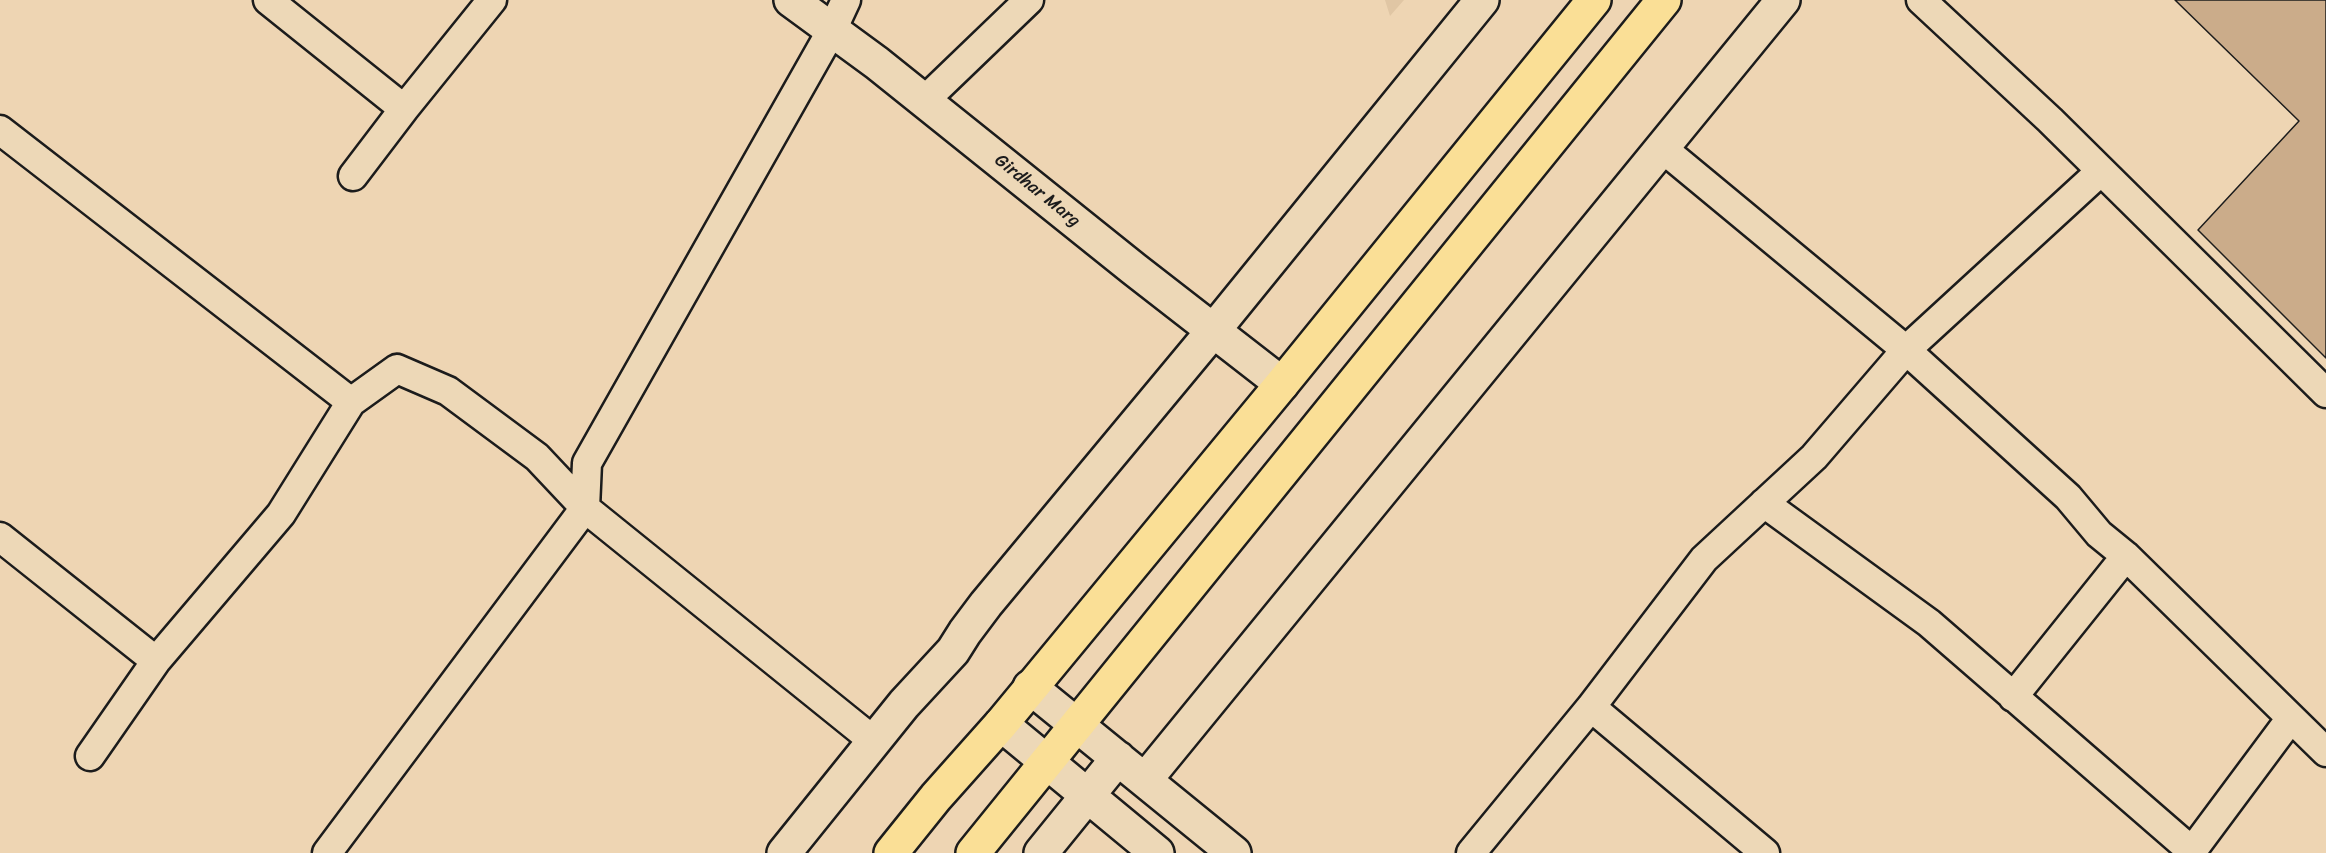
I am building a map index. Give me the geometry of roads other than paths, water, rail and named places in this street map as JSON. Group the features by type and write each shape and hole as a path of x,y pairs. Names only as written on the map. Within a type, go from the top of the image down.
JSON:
{"main road":[{"path":"891,853 936,797 1001,724 1282,384 1594,0"},
{"path":"973,853 1664,0"}],"street":[{"path":"268,0 404,109"},
{"path":"352,176 492,0"},
{"name":"Girdhar Marg","path":"791,0 924,101 1282,384"},
{"path":"327,853 585,508 587,463 832,30 846,0"},
{"path":"924,101 1029,0"},
{"path":"783,853 904,704 953,651 964,632 990,599 1213,331 1482,0"},
{"path":"1145,780 1783,0"},
{"path":"1921,0 2101,171 2326,393"},
{"path":"0,130 351,402"},
{"path":"1662,148 1906,350 2068,497 2099,534 2126,556 2326,752"},
{"path":"1471,853 1591,707 1704,560 1814,457 1906,350 2101,171"},
{"path":"90,756 156,661 281,514 351,402 397,369 448,391 537,457 585,508 875,742"},
{"path":"1764,503 1929,623 2193,852 2291,718"},
{"path":"0,537 156,661"},
{"path":"2013,697 2126,556"},
{"path":"1030,687 1234,853"},
{"path":"1591,707 1765,853"},
{"path":"1001,724 1157,853"},
{"path":"1041,853 1118,758"}]}
